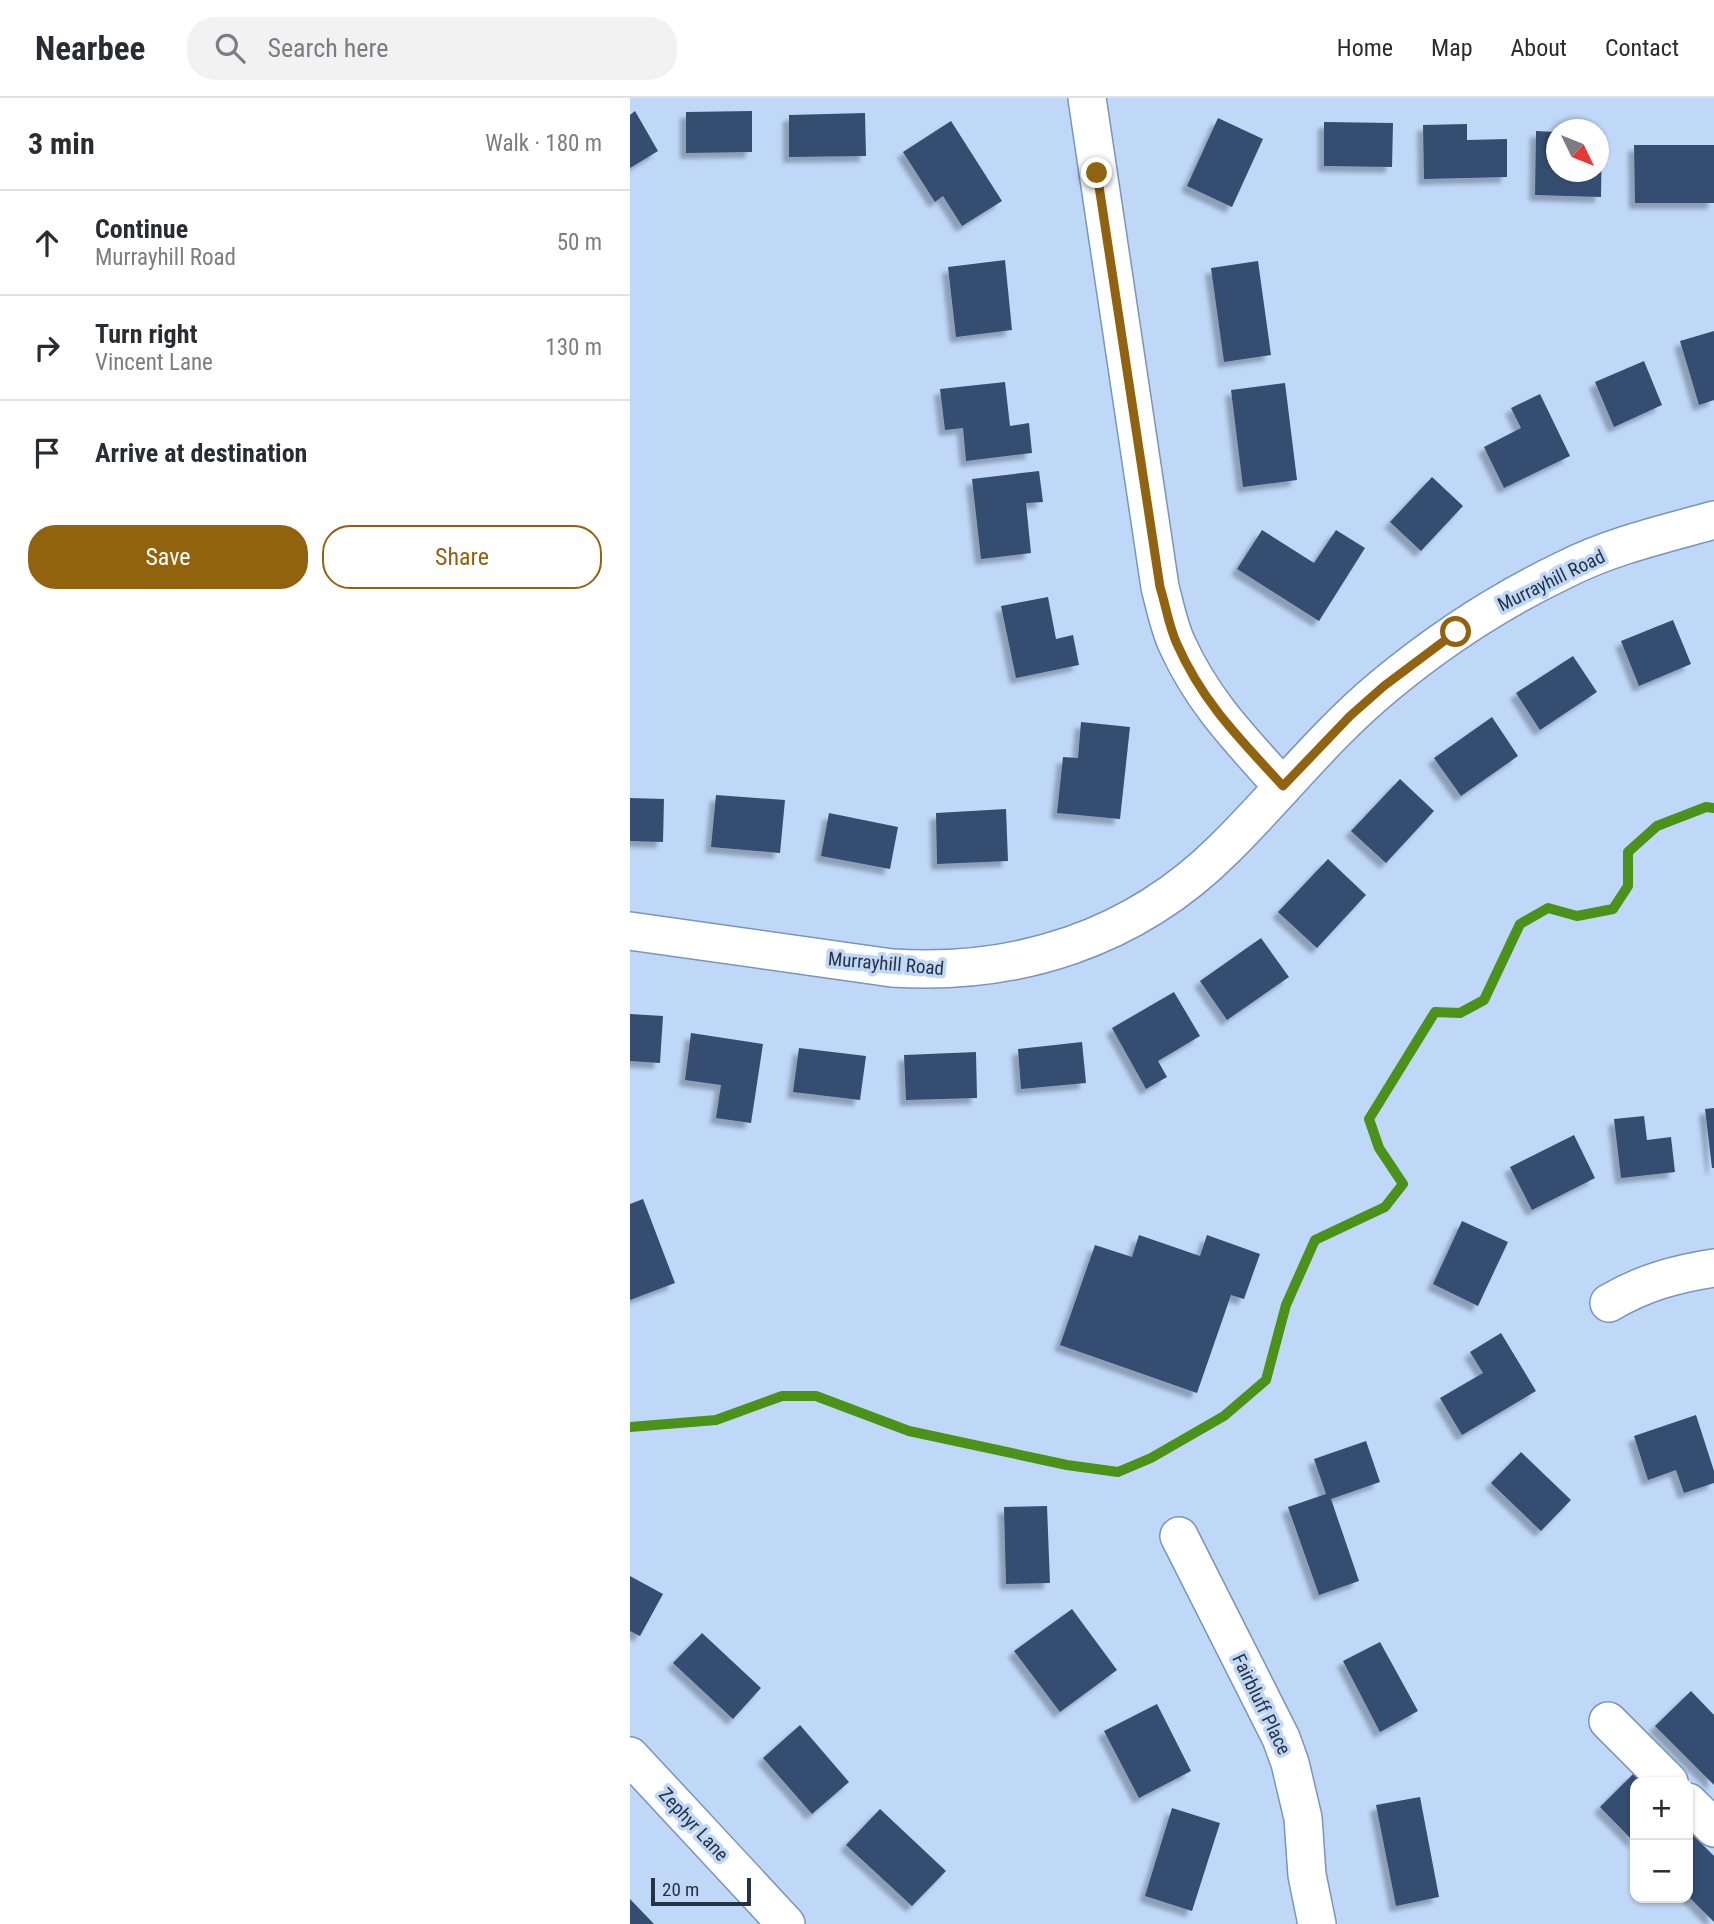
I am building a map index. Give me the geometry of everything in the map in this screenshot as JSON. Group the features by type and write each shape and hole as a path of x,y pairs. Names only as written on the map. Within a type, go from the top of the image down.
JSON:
{"street":[{"path":"1087,98 1158,573 1175,642 1199,688 1215,711 1283,786"},
{"name":"Murrayhill Road","path":"630,931 892,968 935,971 968,969 1034,957 1098,936 1176,890 1223,851 1350,716 1384,686 1456,632 1565,569 1630,543 1714,520"},
{"path":"1609,1303 1650,1282 1714,1268"},
{"name":"Fairbluff Place","path":"1179,1536 1281,1738 1290,1763 1304,1818 1310,1921"},
{"path":"1608,1721 1664,1777"},
{"name":"Zephyr Lane","path":"630,1756 786,1924"},
{"path":"1693,1807 1714,1828"}],"building":[{"path":"635,111 658,151 630,168 630,115"},
{"path":"752,111 752,152 686,153 686,112"},
{"path":"865,113 866,156 789,157 789,115"},
{"path":"1218,118 1263,139 1232,207 1187,186"},
{"path":"951,121 1002,201 962,226 943,196 935,202 903,152"},
{"path":"1324,122 1393,123 1392,167 1324,166"},
{"path":"1467,124 1467,140 1507,139 1507,177 1424,179 1423,125"},
{"path":"1536,131 1546,132 1546,182 1601,182 1601,197 1535,195"},
{"path":"1634,145 1714,145 1714,203 1635,203"},
{"path":"1005,260 1012,330 956,337 948,267"},
{"path":"1258,261 1271,355 1224,362 1211,268"},
{"path":"1714,331 1714,400 1699,405 1680,341"},
{"path":"1644,361 1662,405 1614,427 1595,382"},
{"path":"1005,382 1010,426 1029,423 1032,453 966,461 963,428 945,430 940,389"},
{"path":"1285,383 1297,480 1243,487 1231,390"},
{"path":"1540,394 1570,456 1504,488 1484,447 1521,428 1511,408"},
{"path":"1039,471 1043,502 1026,503 1031,553 981,559 972,479"},
{"path":"1432,477 1463,506 1421,551 1390,522"},
{"path":"1262,530 1314,563 1336,530 1365,548 1319,621 1237,569"},
{"path":"1048,597 1056,639 1073,635 1079,665 1016,678 1001,606"},
{"path":"1673,620 1691,664 1639,686 1621,641"},
{"path":"1573,656 1597,692 1540,730 1516,693"},
{"path":"1492,717 1518,756 1461,796 1434,758"},
{"path":"1081,722 1130,727 1120,819 1057,813 1063,757 1078,758"},
{"path":"1400,779 1434,811 1386,863 1351,831"},
{"path":"716,795 785,800 780,853 711,847"},
{"path":"630,798 664,799 663,842 630,841"},
{"path":"1006,809 1008,861 937,864 936,813"},
{"path":"829,813 898,827 890,869 821,856"},
{"path":"1328,859 1366,895 1317,948 1278,912"},
{"path":"1261,938 1289,977 1227,1020 1200,981"},
{"path":"1174,992 1200,1036 1158,1061 1167,1077 1146,1089 1112,1028"},
{"path":"630,1014 663,1016 660,1063 630,1061"},
{"path":"691,1033 763,1044 751,1123 716,1118 721,1085 685,1080"},
{"path":"1082,1042 1086,1083 1021,1089 1018,1049"},
{"path":"799,1048 866,1056 860,1100 793,1092"},
{"path":"976,1052 977,1098 906,1100 904,1055"},
{"path":"1714,1108 1714,1168 1712,1168 1705,1109"},
{"path":"1644,1116 1647,1140 1671,1137 1675,1172 1621,1178 1614,1119"},
{"path":"1574,1135 1595,1178 1532,1210 1510,1167"},
{"path":"643,1199 675,1283 630,1300 630,1204"},
{"path":"1462,1221 1508,1242 1478,1306 1433,1284"},
{"path":"1139,1235 1200,1256 1207,1235 1260,1254 1244,1299 1231,1295 1197,1393 1060,1345 1095,1245 1132,1257"},
{"path":"1501,1333 1536,1391 1462,1435 1440,1398 1483,1373 1470,1352"},
{"path":"1696,1415 1714,1471 1714,1483 1684,1493 1676,1470 1648,1480 1634,1436"},
{"path":"1366,1441 1380,1482 1331,1499 1359,1581 1319,1595 1288,1507 1326,1494 1314,1459"},
{"path":"1521,1452 1571,1500 1541,1531 1491,1483"},
{"path":"1047,1506 1050,1583 1006,1584 1004,1507"},
{"path":"630,1576 663,1594 640,1636 630,1631"},
{"path":"1072,1609 1117,1670 1060,1712 1014,1651"},
{"path":"702,1633 761,1688 733,1719 673,1663"},
{"path":"1380,1642 1418,1711 1380,1732 1343,1661"},
{"path":"1691,1691 1714,1715 1714,1785 1655,1726"},
{"path":"1157,1704 1191,1771 1139,1798 1104,1731"},
{"path":"800,1725 849,1782 812,1814 763,1758"},
{"path":"1630,1777 1630,1838 1600,1807"},
{"path":"1420,1797 1439,1897 1396,1906 1376,1805"},
{"path":"1172,1808 1220,1823 1192,1911 1145,1896"},
{"path":"880,1809 946,1871 912,1906 846,1845"},
{"path":"1693,1835 1714,1856 1714,1922 1693,1901"},
{"path":"630,1899 654,1924 630,1924"}],"waterway":[{"path":"630,1427 716,1420 782,1396 816,1396 909,1431 1067,1465 1118,1472 1151,1458 1224,1416 1266,1380 1286,1305 1315,1240 1385,1207 1403,1184 1379,1148 1369,1119 1435,1012 1460,1013 1484,1000 1520,924 1548,908 1577,916 1613,909 1628,886 1628,852 1657,826 1706,807 1714,808"}],"route":[{"path":"1097,173 1160,587 1175,642 1199,688 1215,711 1283,786 1350,716 1384,686 1456,632"}]}
